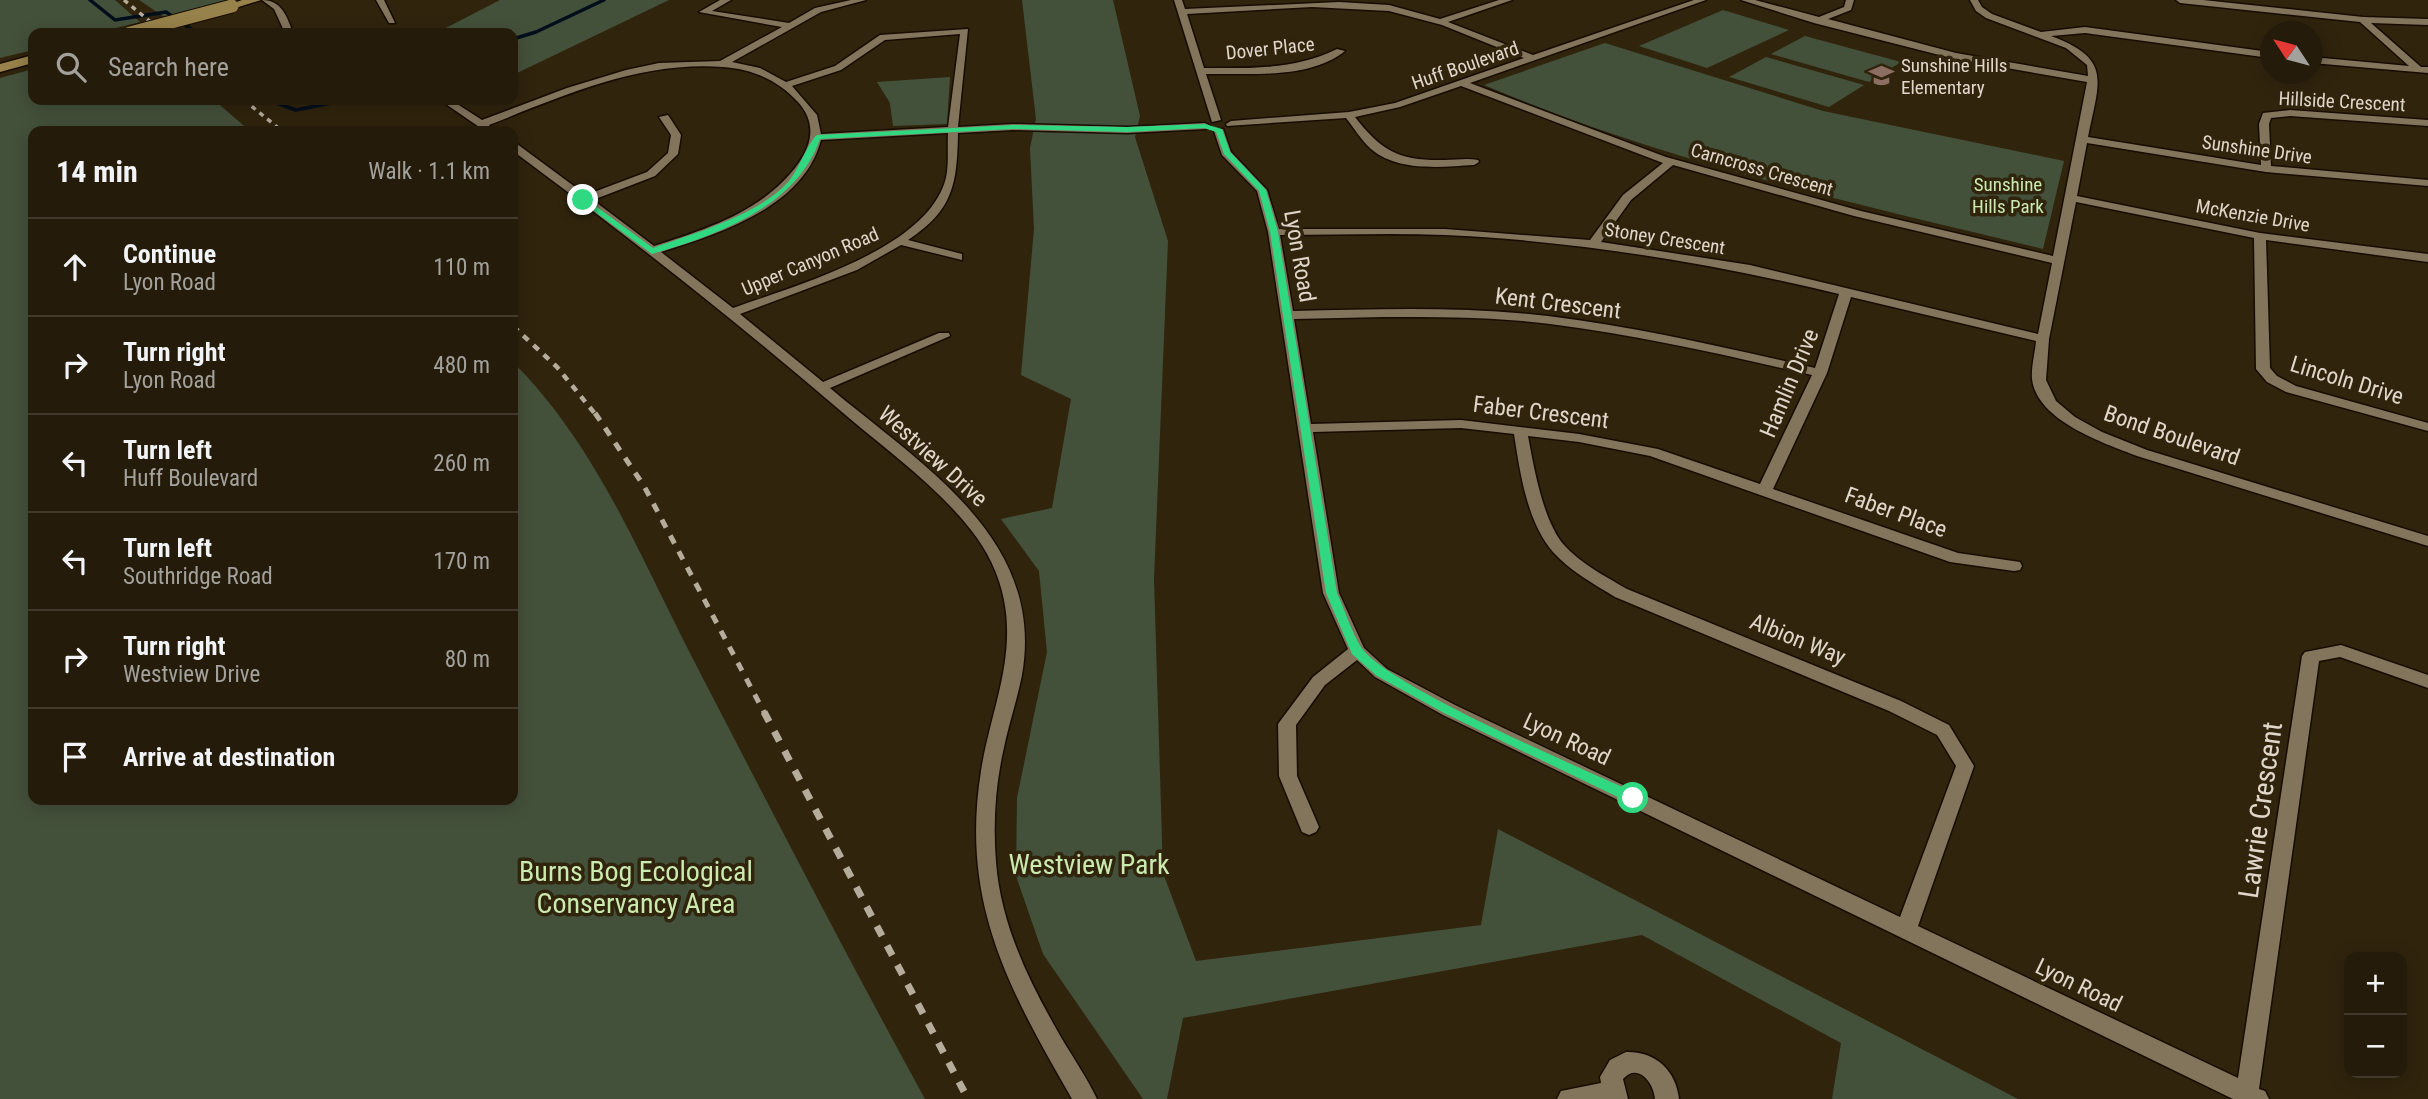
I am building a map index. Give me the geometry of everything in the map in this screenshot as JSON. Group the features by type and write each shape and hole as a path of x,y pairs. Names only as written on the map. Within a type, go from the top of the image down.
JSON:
{"main road":[{"path":"149,28 255,0"},
{"path":"0,68 28,60"}],"street":[{"path":"266,0 278,8 287,28"},
{"path":"380,0 392,21"},
{"path":"727,0 703,12 787,24"},
{"path":"722,64 787,24 818,10 862,0"},
{"name":"Lyon Road","path":"1178,0 1226,153 1262,190 1274,232 1332,593 1357,651 1381,673 1449,710 2252,1097"},
{"path":"1436,23 1508,0"},
{"name":"Huff Boulevard","path":"817,137 953,129 1127,130 1349,115 1397,106 1702,0"},
{"path":"1745,0 1955,55 2092,80 2091,64 2085,55 2039,34 1989,16 1979,9 1974,0"},
{"path":"1817,21 1848,8 1850,0"},
{"path":"2180,0 2364,20 2428,22"},
{"path":"1181,12 1299,3 1377,6 1436,23 1535,59"},
{"path":"2364,20 2423,70"},
{"path":"2039,34 2085,30 2260,54"},
{"name":"Upper Canyon Road","path":"731,313 814,282 898,242 925,222 944,195 952,173 953,129 965,31 883,37 838,68 786,85"},
{"name":"Dover Place","path":"1202,71 1301,65 1324,61 1340,51"},
{"path":"640,52 640,68"},
{"path":"2323,61 2423,70"},
{"path":"482,124 599,78 640,68 722,64 759,69 786,85 810,110 818,124 812,152 792,183 773,199 723,226 652,251"},
{"name":"Bond Boulevard","path":"2092,80 2072,198 2043,339 2039,380 2050,403 2070,421 2142,453 2428,541"},
{"name":"Carncross Crescent","path":"1464,84 1672,161 1858,214 2059,261"},
{"path":"453,105 485,126"},
{"name":"Hillside Crescent","path":"2266,169 2264,124 2267,115 2290,113 2428,123"},
{"path":"1349,115 1376,147 1390,156 1434,164 1474,162"},
{"path":"583,200 652,174 673,154 676,135 664,117"},
{"name":"Sunshine Drive","path":"2083,139 2266,169 2428,183"},
{"name":"Westview Drive","path":"518,150 652,251 821,387 973,522 1000,561 1014,609 1018,654 990,768 983,831 990,901 1003,948 1036,1016 1085,1099"},
{"path":"1594,244 1602,226 1632,189 1672,161"},
{"name":"McKenzie Drive","path":"2072,198 2260,236 2428,258"},
{"name":"Stoney Crescent","path":"1274,232 1445,232 1594,244 1750,269 2043,339"},
{"name":"Lincoln Drive","path":"2260,236 2263,369 2273,379 2291,389 2428,427"},
{"path":"898,242 958,257"},
{"name":"Hamlin Drive","path":"1765,489 1820,373 1846,292"},
{"name":"Kent Crescent","path":"1286,316 1388,312 1545,320 1628,332 1820,373"},
{"path":"821,387 944,336"},
{"name":"Faber Crescent","path":"1304,428 1461,424 1520,430 1653,452 1765,489"},
{"name":"Albion Way","path":"1520,430 1524,456 1550,539 1581,569 1621,593 1895,706 1943,730 1965,766 1906,929"},
{"name":"Faber Place","path":"1765,489 1956,558 2014,566"},
{"path":"1309,827 1288,776 1287,723 1319,681 1357,651"},
{"name":"Lawrie Crescent","path":"2252,1097 2311,656 2340,651 2428,682"},
{"path":"1569,1099 1614,1095 1611,1077 1614,1070 1628,1062 1648,1065 1663,1079 1667,1099"}],"green space":[{"path":"0,0 115,0 140,22 116,28 28,28 28,51 0,58"},
{"path":"139,0 234,0 166,18"},
{"path":"500,0 669,0 518,73 518,28 446,28"},
{"name":"Westview Park","path":"1022,0 1113,0 1140,116 1135,137 1168,241 1154,579 1163,873 1196,961 1481,925 1498,829 2018,1099 1832,1099 1841,1043 1642,935 1183,1018 1167,1099 1143,1099 1043,954 1016,876 1017,798 1047,652 1039,571 1001,519 1052,508 1071,399 1021,375 1034,229 1030,148 1036,119"},
{"path":"1723,10 1789,30 1707,68 1639,46"},
{"path":"1805,36 1901,62 1869,82 1771,54"},
{"name":"Sunshine Hills Park","path":"1605,43 1823,111 2064,161 2043,249 1830,197 1690,159 1620,137 1484,85"},
{"path":"1766,57 1864,85 1829,107 1729,77"},
{"name":"Burns Bog Ecological Conservancy Area","path":"28,70 28,105 220,105 244,126 28,126 28,805 518,805 518,368 569,429 614,503 779,824 925,1099 0,1099 0,78"},
{"path":"950,77 947,124 893,126 890,103 877,82"}],"waterway":[{"path":"90,0 115,20 166,12 190,28"},
{"path":"518,37 536,32 604,0"},
{"path":"282,105 296,110 321,105"}],"railway":[{"path":"124,0 158,28"},
{"path":"250,105 276,126"},
{"path":"518,331 557,367 596,415"},
{"path":"595,413 644,486 765,714"},
{"path":"764,712 968,1099"}],"place":[{"name":"Sunshine Hills Elementary","path":"1881,76"}],"route":[{"path":"583,200 652,251 723,226 773,199 792,183 812,152 817,137 1013,127 1127,130 1205,126 1219,131 1226,153 1262,190 1274,232 1332,593 1347,634 1357,651 1381,673 1449,710 1633,798"}]}
